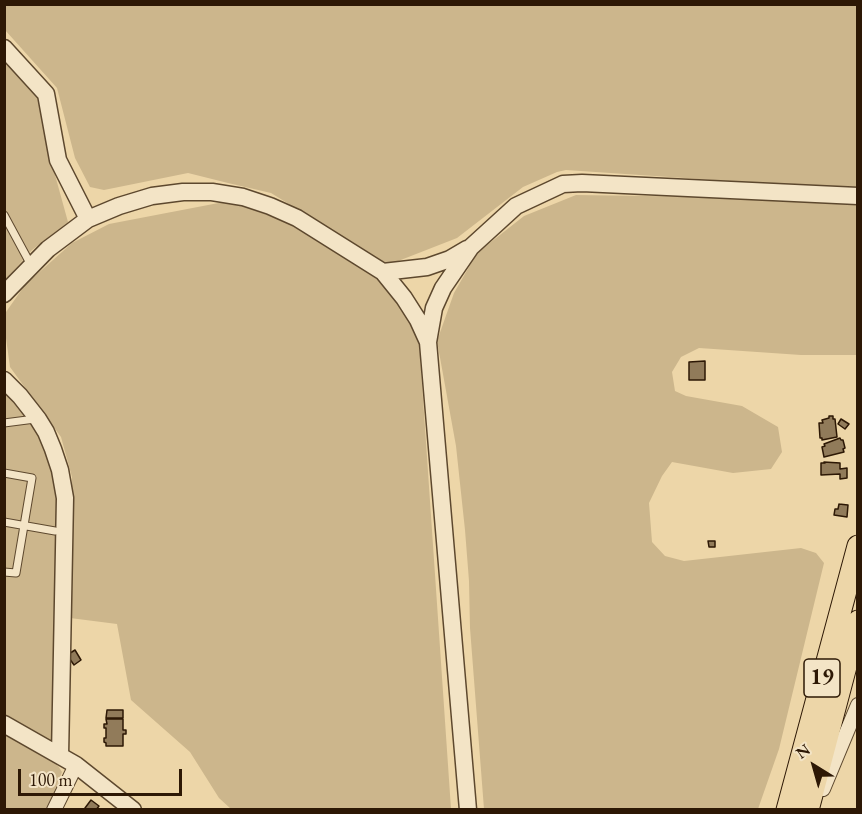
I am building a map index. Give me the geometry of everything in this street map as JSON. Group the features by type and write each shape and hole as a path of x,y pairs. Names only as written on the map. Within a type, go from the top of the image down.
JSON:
{"highway":[{"name":"19","path":"808,810 810,762 858,546"},
{"name":"19","path":"787,810 810,762 858,621"},
{"path":"777,810 789,774 810,762 823,789 819,810"}],"street":[{"path":"4,48 46,94 58,160 88,219"},
{"path":"383,272 427,267 450,259 471,247 516,206 563,184 858,196"},
{"path":"4,294 48,249 88,219 152,196 183,192 212,192 243,197 297,218 383,272 418,320 428,342"},
{"path":"468,810 428,342 434,308 444,288 471,247"},
{"path":"4,380 38,419 53,449 60,470 65,498 60,756"},
{"path":"823,789 858,705"},
{"path":"4,724 76,765 133,810"},
{"path":"54,810 76,765"}],"lane":[{"path":"4,215 31,266"},
{"path":"4,423 38,419"},
{"path":"4,473 32,478 16,573 4,572"},
{"path":"4,522 55,531"}],"shaded area":[{"path":"4,5 857,5 857,187 773,184 566,170 523,187 457,238 388,265 271,193 188,173 104,190 90,187 75,158 57,88 5,30"},
{"path":"5,57 40,96 52,164 68,222 32,250 5,280"},
{"path":"576,195 857,199 857,355 801,355 699,348 681,357 672,372 675,391 686,396 742,406 778,427 782,452 771,469 733,473 672,462 662,476 649,503 652,542 665,556 684,561 801,548 816,553 824,563 779,749 758,809 484,809 465,530 456,446 437,341 454,293 477,253 524,216"},
{"path":"229,201 298,226 381,278 404,309 419,340 451,809 231,809 219,798 190,752 131,700 117,624 70,618 72,477 61,437 10,367 6,338 6,312 25,285 72,243 109,224"},
{"path":"4,390 35,426 48,453 58,492 55,761 62,772 47,809 5,809"}],"building":[{"path":"705,361 705,380 689,380 689,362"},
{"path":"829,416 835,419 837,437 822,440 819,423 823,423 822,420"},
{"path":"841,419 849,424 845,429 838,424"},
{"path":"840,438 843,440 844,452 824,457 822,447 825,446 824,444"},
{"path":"821,463 840,463 840,469 847,468 847,478 840,479 840,474 821,475"},
{"path":"839,504 848,505 847,517 834,515"},
{"path":"708,541 715,541 715,547 709,547"},
{"path":"75,650 81,660 74,665 67,655"},
{"path":"107,710 123,710 123,718 106,718"},
{"path":"106,719 123,719 123,730 126,730 126,734 123,734 123,746 106,746 104,724 107,724"},
{"path":"91,800 99,806 96,810 85,808"}]}
